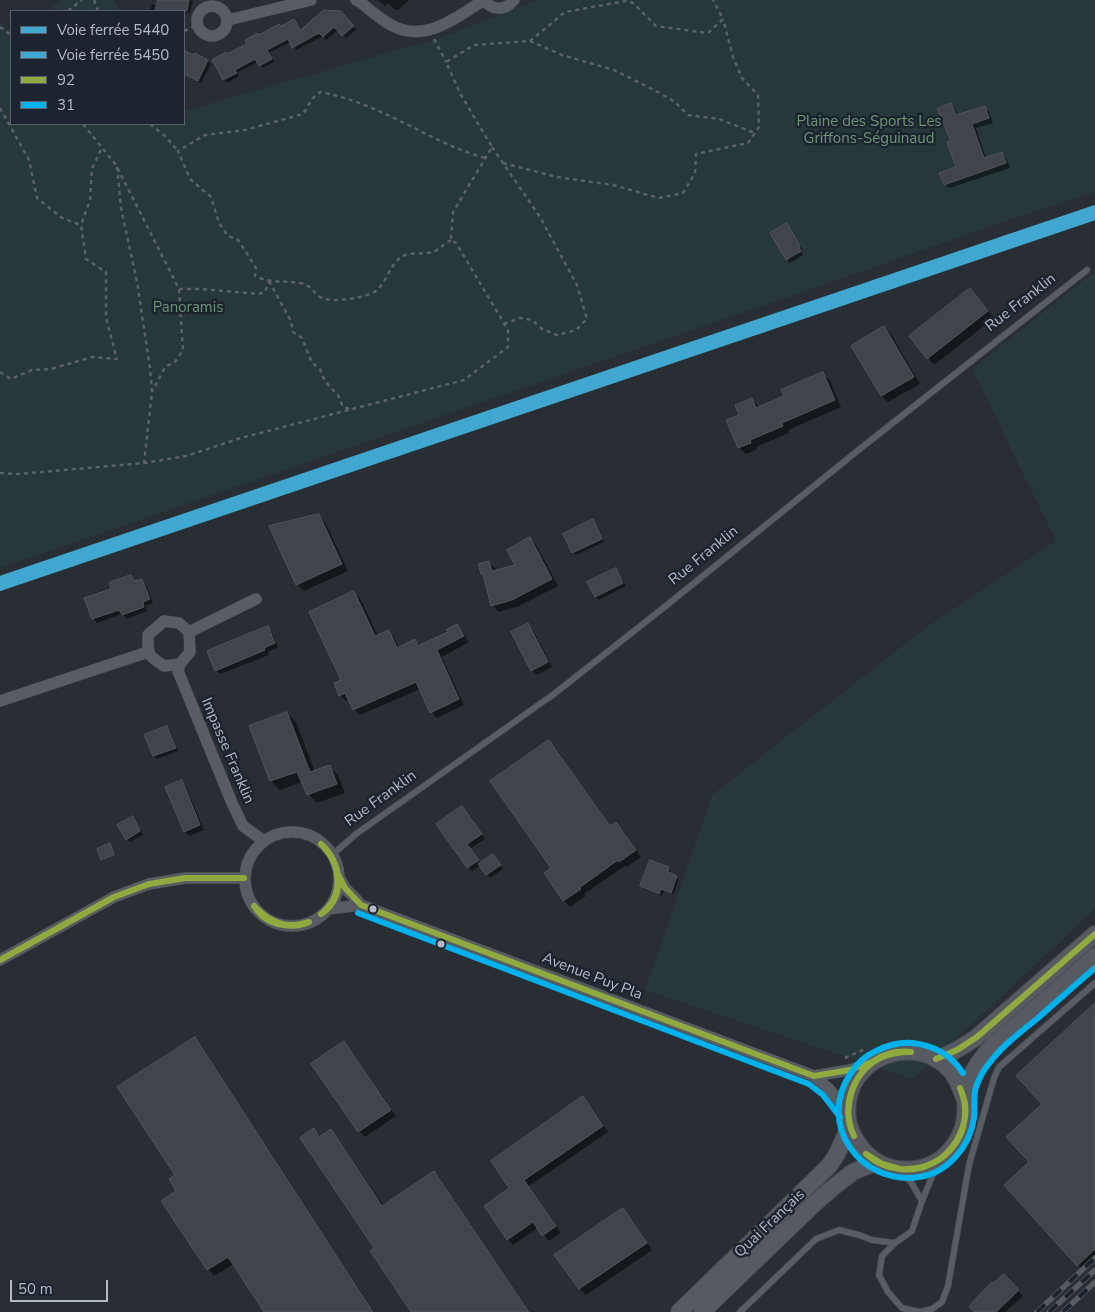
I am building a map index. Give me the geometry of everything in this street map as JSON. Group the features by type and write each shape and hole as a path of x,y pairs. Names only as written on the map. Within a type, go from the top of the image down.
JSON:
{"main road":[{"path":"936,1059 960,1049 977,1037 1095,934"},
{"path":"965,1100 959,1084 949,1070 936,1059 920,1053 903,1051 870,1055 850,1092 848,1119 856,1141 865,1153 878,1162 895,1169 911,1170 927,1166 941,1159 953,1148 961,1133 965,1117 967,1086 972,1073 986,1052 1095,956"},
{"name":"Quai Français","path":"679,1312 829,1166 837,1154 848,1119"},
{"name":"Quai Français","path":"702,1312 836,1185 857,1170 878,1162"}],"street":[{"path":"228,20 311,0"},
{"path":"356,0 376,16 394,26 411,31 429,30 445,24 484,0 493,8 498,9 509,6 514,0"},
{"path":"210,6 215,6 224,11 228,20 226,29 215,36 202,33 197,25 198,15 210,6"},
{"path":"189,632 256,599"},
{"path":"164,621 179,623 189,632 190,652 180,664 164,666 152,658 148,652 148,634 164,621"},
{"path":"0,701 148,652"},
{"name":"Impasse Franklin","path":"180,664 178,670 232,803 243,826 264,841"},
{"path":"293,832 309,835 322,843 332,855 337,865 339,876 336,894 328,909 317,919 304,925 290,926 275,923 262,916 246,892 244,878 250,857 264,841 278,834 293,832"},
{"name":"Avenue Puy Pla","path":"339,876 345,888 361,905"},
{"path":"0,960 114,897 149,884 185,878 244,878"},
{"name":"Avenue Puy Pla","path":"328,909 361,905 814,1076 829,1088 848,1119"},
{"path":"814,1076 850,1070 870,1055"}],"lane":[{"name":"Rue Franklin","path":"332,855 356,834 554,694 1087,270"},
{"path":"941,1159 934,1169 912,1231 894,1243 882,1256 879,1275 888,1292 902,1308 920,1312 932,1309 942,1302 948,1286 969,1165 992,1083 999,1067 1095,983"},
{"path":"895,1169 911,1182 922,1201"},
{"path":"740,1312 816,1239 839,1230 872,1240 894,1243"}],"path":[{"path":"69,10 82,0"},
{"path":"503,163 557,177 613,184 659,198 683,193 695,173 696,154 748,142 759,127 758,95 742,78 733,57 723,19 713,0"},
{"path":"530,41 565,12 626,1 633,2 656,26 708,33 723,19"},
{"path":"185,31 197,25"},
{"path":"429,30 461,95 492,147 540,217 576,286 587,319 576,330 558,335 542,329 532,320 520,318 504,324"},
{"path":"446,62 474,45 530,41 562,55 614,70 656,91 674,102 688,115 719,119 755,133"},
{"path":"178,151 205,135 245,130 302,114 313,98 320,92 349,99 447,144 485,158"},
{"path":"0,108 29,160 38,198 62,218 81,225"},
{"path":"84,125 116,166 179,289 183,350 175,362 165,367 152,392"},
{"path":"151,125 165,136 178,151 190,179 211,197 219,223 228,236 238,240 256,268 256,276 263,280 303,284 312,288 316,295 323,299 347,300 370,295 378,290 391,267 400,258 407,254 434,252 451,240"},
{"path":"0,372 11,379 32,370 51,369 92,357 117,359 106,318 106,272 86,259 81,225 90,200 92,168 102,147"},
{"path":"451,240 453,212 492,147"},
{"path":"116,166 120,208 137,282 150,368 152,392 144,463"},
{"path":"0,473 19,474 144,463 186,456 241,438 464,380 508,347 508,330 456,243 451,240"},
{"path":"179,289 201,288 259,294 265,292 269,281"},
{"path":"269,281 291,320 293,332 302,338 312,363 320,369 329,386 338,395 343,407 350,410"},
{"path":"830,1073 836,1061 870,1055"}],"green space":[{"path":"61,0 114,0 119,10 49,10"},
{"name":"Panoramis","path":"538,0 1095,0 1095,192 1003,222 0,568 0,23 10,30 10,125 185,125 185,111 439,38"},
{"path":"1095,271 1095,909 913,1079 645,990 712,795 924,629 1056,541 972,369"}],"building":[{"path":"158,0 189,0 187,11 155,10"},
{"path":"324,10 341,11 354,26 342,36 334,27 323,37 319,33 292,48 288,39 267,50 272,59 259,66 255,59 235,70 237,73 223,80 212,60 247,44 245,40 279,24 281,26 294,19 300,30"},
{"path":"185,51 193,55 195,53 208,60 198,81 185,74"},
{"path":"951,103 956,115 985,106 989,118 972,124 984,158 1002,152 1006,163 944,185 939,173 956,167 947,142 951,141 937,109"},
{"path":"787,223 801,251 786,260 770,233"},
{"path":"970,288 988,311 927,359 909,336"},
{"path":"884,326 914,377 881,396 851,346"},
{"path":"823,372 835,400 782,423 783,426 750,440 751,443 738,448 726,420 739,415 735,405 752,398 756,408 784,396 781,390"},
{"path":"319,514 342,564 296,585 269,526"},
{"path":"593,519 602,539 572,553 563,534"},
{"path":"530,537 552,579 512,600 491,606 483,574 481,574 478,564 489,561 492,571 515,565 507,550"},
{"path":"616,568 623,583 595,597 587,582"},
{"path":"131,575 134,581 142,579 150,599 143,602 144,607 122,615 119,610 92,619 84,598 111,589 109,583"},
{"path":"354,591 375,636 389,630 397,648 415,639 418,646 448,632 446,630 457,624 464,636 437,650 459,699 430,713 416,682 353,710 345,693 339,696 334,683 341,680 309,612"},
{"path":"528,623 548,662 531,671 511,632"},
{"path":"268,626 275,643 264,648 265,650 215,671 207,651"},
{"path":"287,712 310,772 330,765 337,784 307,795 297,772 270,781 249,726"},
{"path":"167,726 176,748 153,756 144,735"},
{"path":"549,740 610,826 616,822 636,850 619,862 618,860 563,901 544,873 551,868 490,781"},
{"path":"182,780 200,825 184,832 165,787"},
{"path":"462,806 482,834 467,844 479,860 467,868 436,824"},
{"path":"133,816 140,831 126,840 117,825"},
{"path":"110,843 114,855 101,860 97,849"},
{"path":"493,854 501,865 486,875 478,864"},
{"path":"650,860 669,867 668,872 677,876 671,893 661,889 659,894 640,886"},
{"path":"1095,1003 1095,1249 1077,1266 1004,1185 1029,1162 1006,1137 1042,1104 1016,1076"},
{"path":"195,1037 373,1312 264,1312 228,1257 207,1270 161,1201 176,1191 169,1179 175,1175 117,1087"},
{"path":"344,1041 391,1110 358,1132 311,1064"},
{"path":"583,1096 603,1126 524,1180 556,1226 542,1236 533,1222 507,1240 484,1206 509,1188 491,1161"},
{"path":"314,1128 319,1137 331,1129 382,1206 434,1171 529,1312 411,1312 370,1251 374,1248 300,1138"},
{"path":"623,1208 647,1243 579,1289 554,1255"},
{"path":"1004,1274 1019,1290 996,1312 974,1312 969,1306 992,1282"}],"railway":[{"path":"1037,1312 1095,1258"},
{"path":"1049,1312 1095,1270"},
{"path":"1063,1312 1095,1282"}],"rail line":[{"name":"5450","path":"0,580 1095,209"},
{"name":"5440","path":"0,587 1095,216"}],"transit line":[{"name":"92","path":"321,844 333,860 337,869 338,879 335,899 321,914"},
{"name":"92","path":"321,844 333,861 338,879 334,898 321,914"},
{"name":"92","path":"339,876 345,888 361,905 814,1076 850,1070 872,1062"},
{"name":"92","path":"0,960 114,897 149,884 185,878 244,878"},
{"name":"92","path":"254,906 267,917 282,924 295,925 309,922"},
{"name":"92","path":"254,906 262,916 279,924 291,926 309,922"},
{"name":"31","path":"358,913 809,1084 823,1095 840,1117"},
{"name":"92","path":"936,1059 957,1050 977,1037 1095,934"},
{"name":"31","path":"963,1073 947,1056 920,1044 894,1044 868,1055 853,1069 841,1092 839,1112 842,1130 850,1147 862,1161 879,1172 898,1177 919,1177 939,1170 948,1164 968,1138 974,1118 976,1087 988,1064 1007,1043 1095,968"},
{"name":"92","path":"854,1136 849,1121 848,1106 858,1078 868,1066 880,1057 895,1052 911,1052"},
{"name":"92","path":"854,1136 850,1125 849,1103 856,1082 862,1072 870,1064 884,1056 911,1052"},
{"name":"92","path":"940,1159 951,1148 963,1127 965,1103 960,1088"},
{"name":"92","path":"940,1159 955,1144 963,1127 965,1108 960,1088"},
{"name":"92","path":"866,1154 882,1164 900,1169"},
{"name":"92","path":"866,1154 891,1168 900,1169"},
{"name":"92","path":"900,1169 921,1167 940,1159"},
{"name":"92","path":"900,1169 921,1168 940,1159"}],"park label":[{"name":"Plaine des Sports Les Griffons-Séguinaud","path":"869,130"}]}
